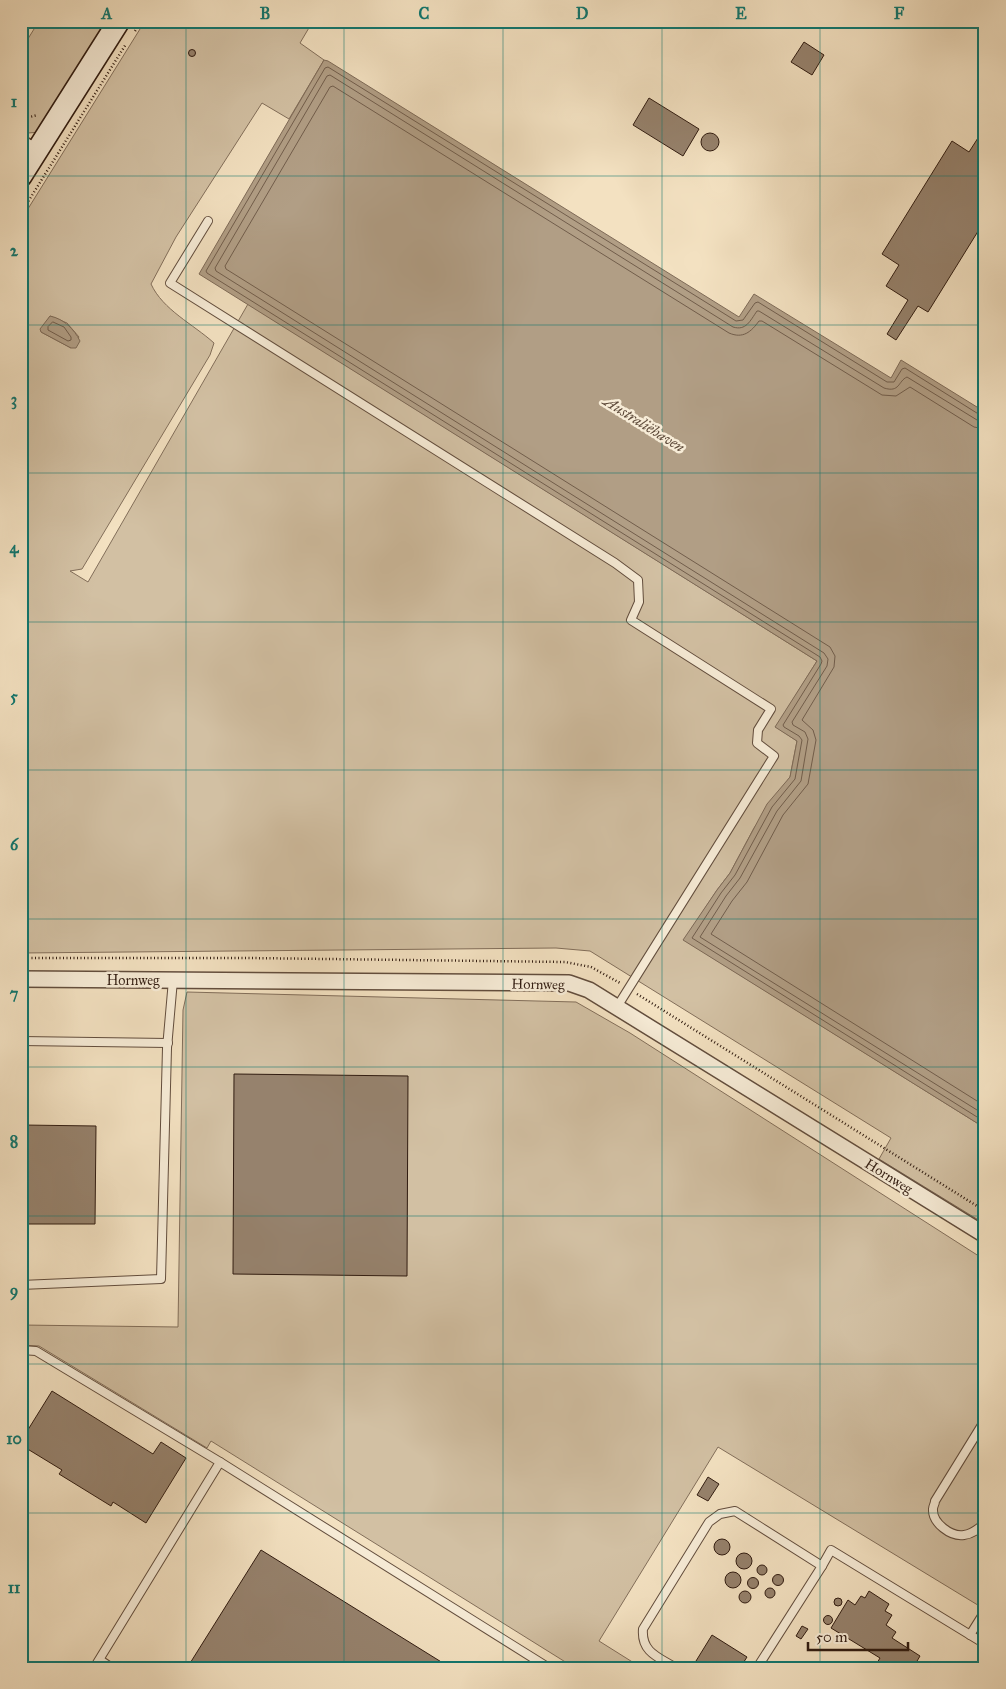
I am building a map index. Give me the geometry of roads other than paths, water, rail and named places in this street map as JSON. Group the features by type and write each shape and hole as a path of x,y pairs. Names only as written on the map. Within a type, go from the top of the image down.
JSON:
{"street":[{"path":"21,176 29,147 119,21"},
{"name":"Hornweg","path":"21,979 569,983 589,990 985,1235"}],"lane":[{"path":"208,221 170,283 615,563 638,580 639,602 631,620 771,709 758,730 757,743 774,756 617,1007"},
{"path":"21,1285 161,1279 168,1043 174,980"},
{"path":"21,1041 168,1043"},
{"path":"21,1350 36,1351 220,1462 549,1668"},
{"path":"985,1420 935,1501 933,1510 936,1520 954,1535 965,1536 976,1531 985,1523"},
{"path":"94,1668 220,1462"},
{"path":"676,1668 647,1648 644,1644 643,1629 709,1522 720,1514 735,1511 822,1566"},
{"path":"757,1668 831,1550 985,1644"},
{"path":"970,1635 985,1611"},
{"path":"100,1660 112,1668"}],"water":[{"name":"Australiëhaven","path":"324,60 739,317 754,294 891,378 901,360 985,412 985,1128 683,940 730,873 767,804 790,777 797,741 775,727 817,661 199,274"},
{"path":"50,316 64,322 75,332 80,341 76,348 71,348 41,332 40,329"}]}
